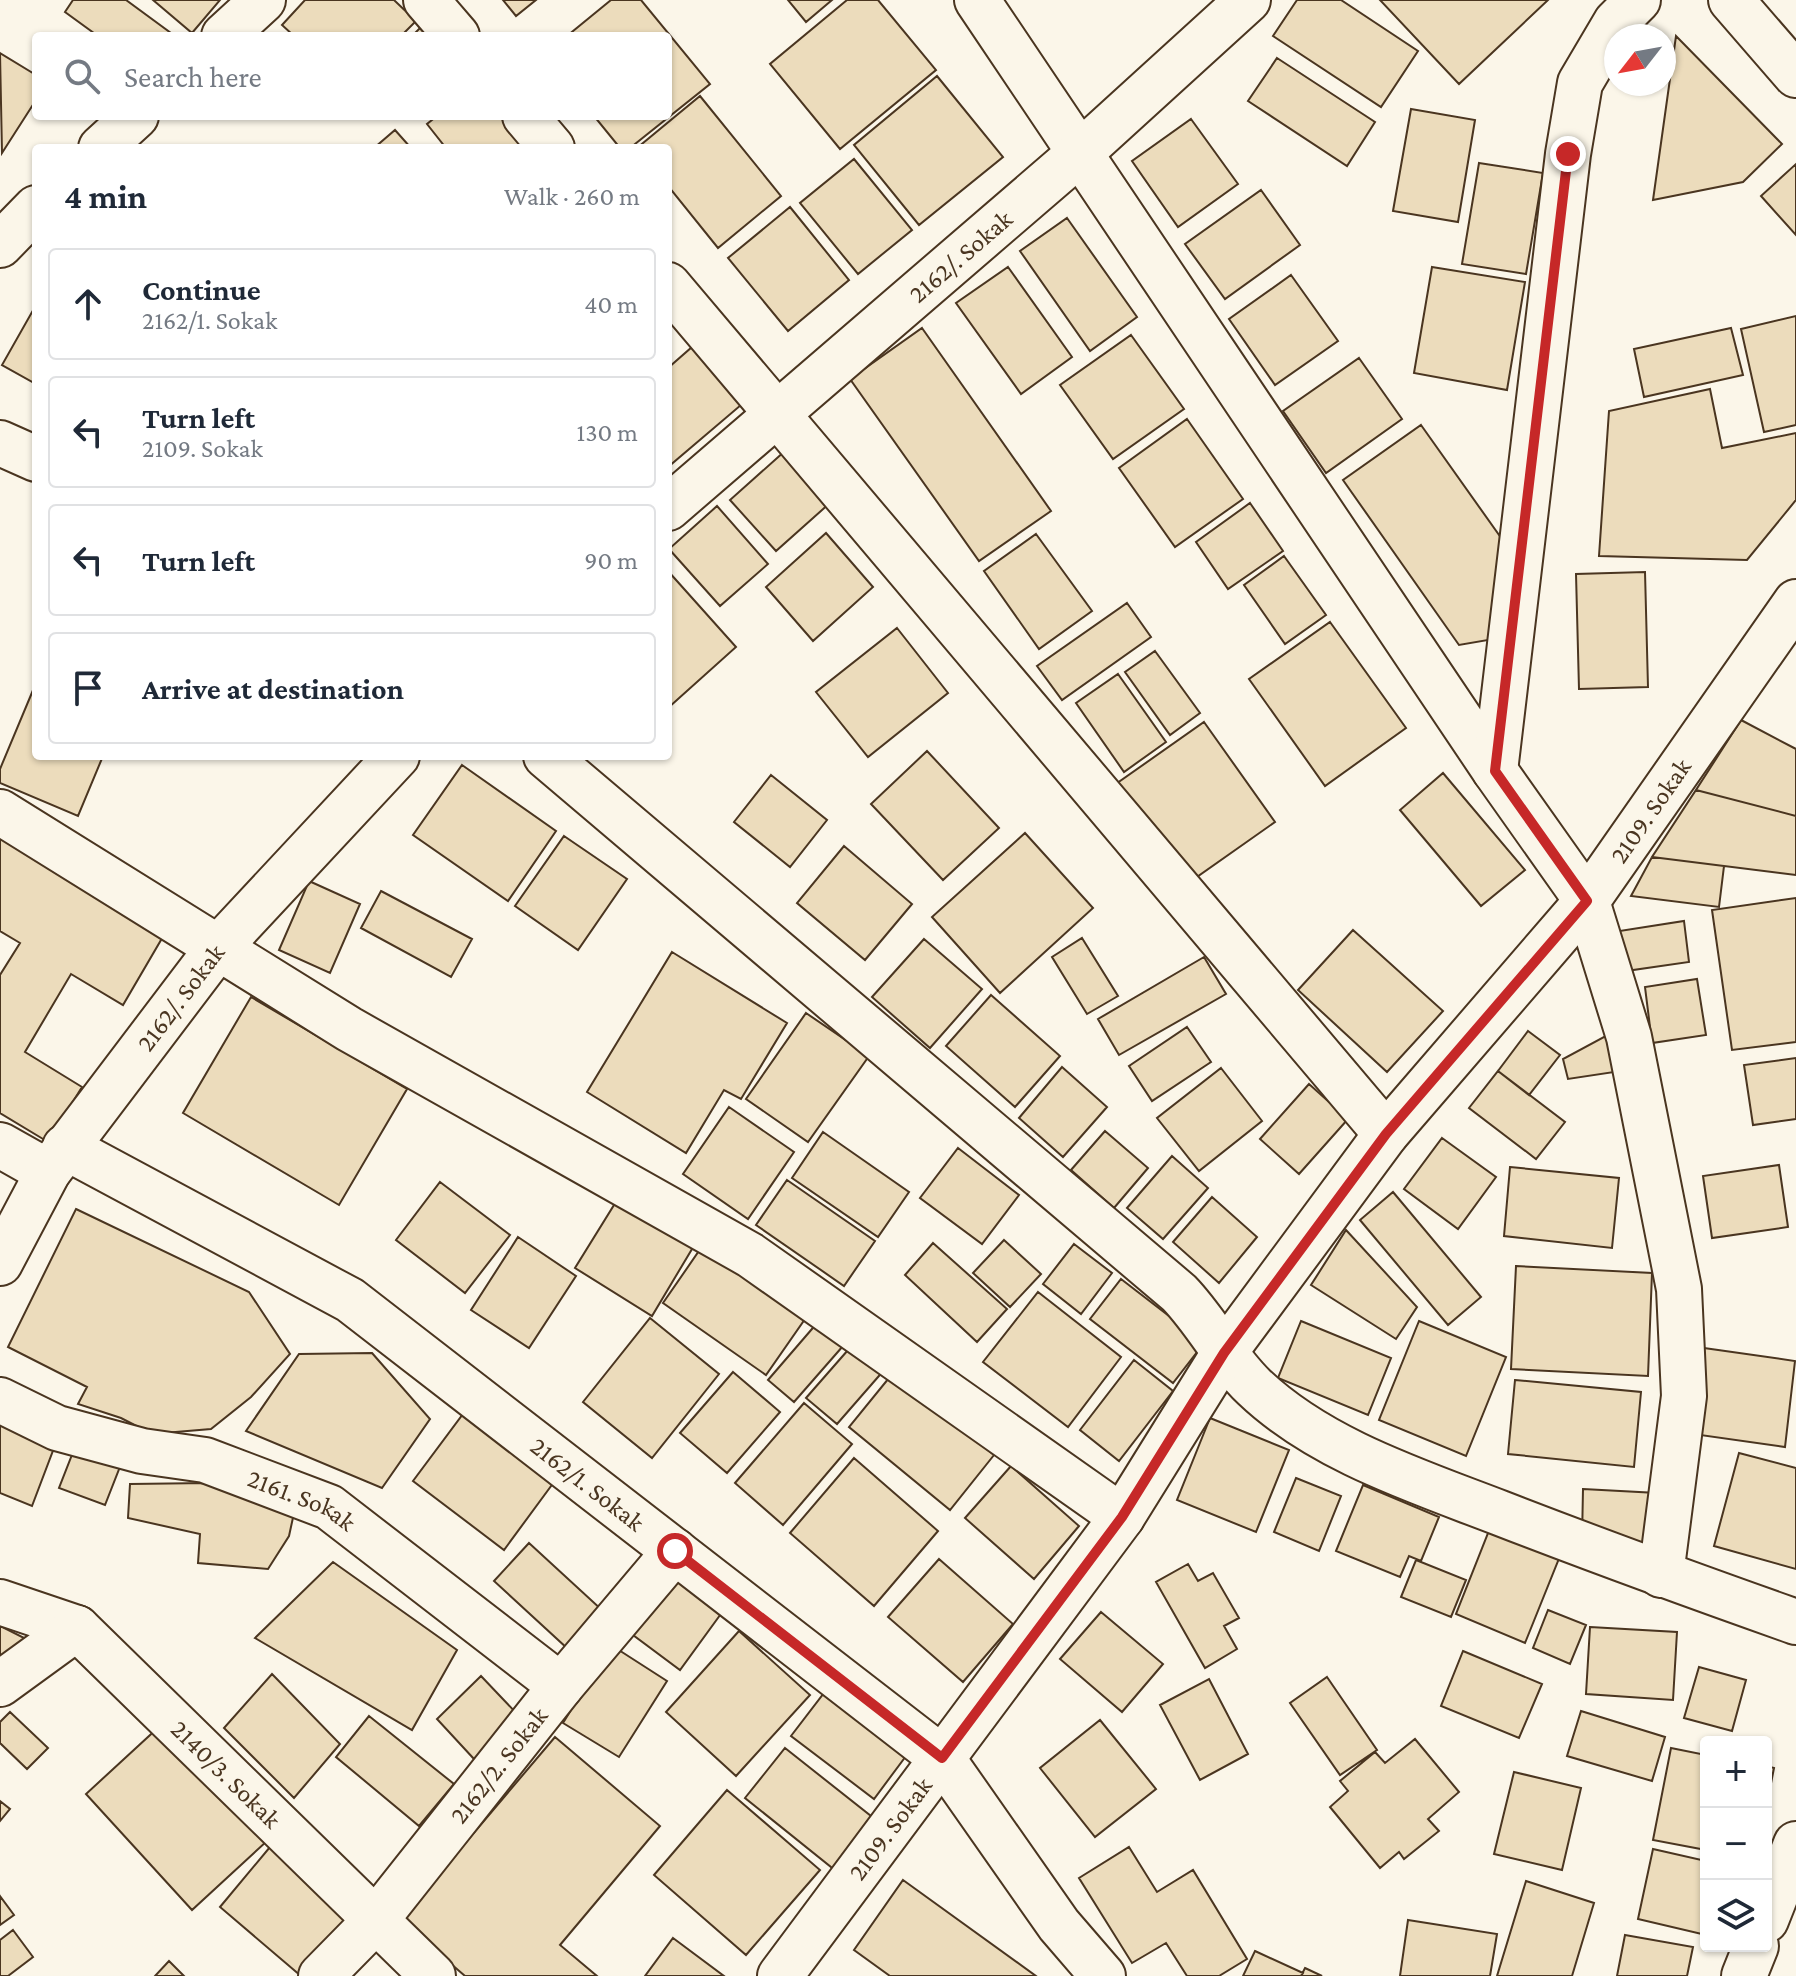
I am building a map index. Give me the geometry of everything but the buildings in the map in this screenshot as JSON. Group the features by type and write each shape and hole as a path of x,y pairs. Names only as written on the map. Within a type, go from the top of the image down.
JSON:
{"street":[{"path":"228,32 263,0"},
{"path":"426,0 454,32"},
{"path":"977,0 1495,771 1587,901 1629,1037 1679,1289 1684,1396 1661,1575"},
{"name":"2162/. Sokak","path":"672,505 1080,153 1248,0"},
{"path":"1495,771 1566,169 1580,83 1616,22 1638,0"},
{"path":"1731,0 1796,75"},
{"path":"105,144 132,120"},
{"path":"528,120 549,144"},
{"path":"0,245 32,212"},
{"path":"672,290 1386,1134"},
{"path":"0,443 32,457"},
{"name":"2109. Sokak","path":"780,1976 1122,1517 1224,1353 1386,1134 1587,901 1796,602"},
{"name":"2162/. Sokak","path":"0,1263 57,1160 217,949 393,760"},
{"path":"551,760 1179,1293 1206,1321 1224,1353 1254,1387 1303,1425 1400,1475 1661,1575 1796,1622"},
{"path":"0,812 349,1029 750,1255 1122,1517"},
{"name":"2162/1. Sokak","path":"0,1145 57,1160 350,1300 942,1758 1059,1925 1103,1976"},
{"name":"2161. Sokak","path":"0,1400 57,1428 142,1451 205,1460 329,1507 561,1686"},
{"name":"2162/2. Sokak","path":"321,1976 375,1921 561,1686 675,1551"},
{"name":"2140/3. Sokak","path":"0,1602 77,1628 433,1976"},
{"path":"0,1684 77,1628"},
{"path":"1772,1905 1796,1844"},
{"path":"1744,1976 1754,1952"}],"route":[{"path":"675,1551 942,1758 1122,1517 1224,1353 1386,1134 1587,901 1495,771 1568,154"}]}
